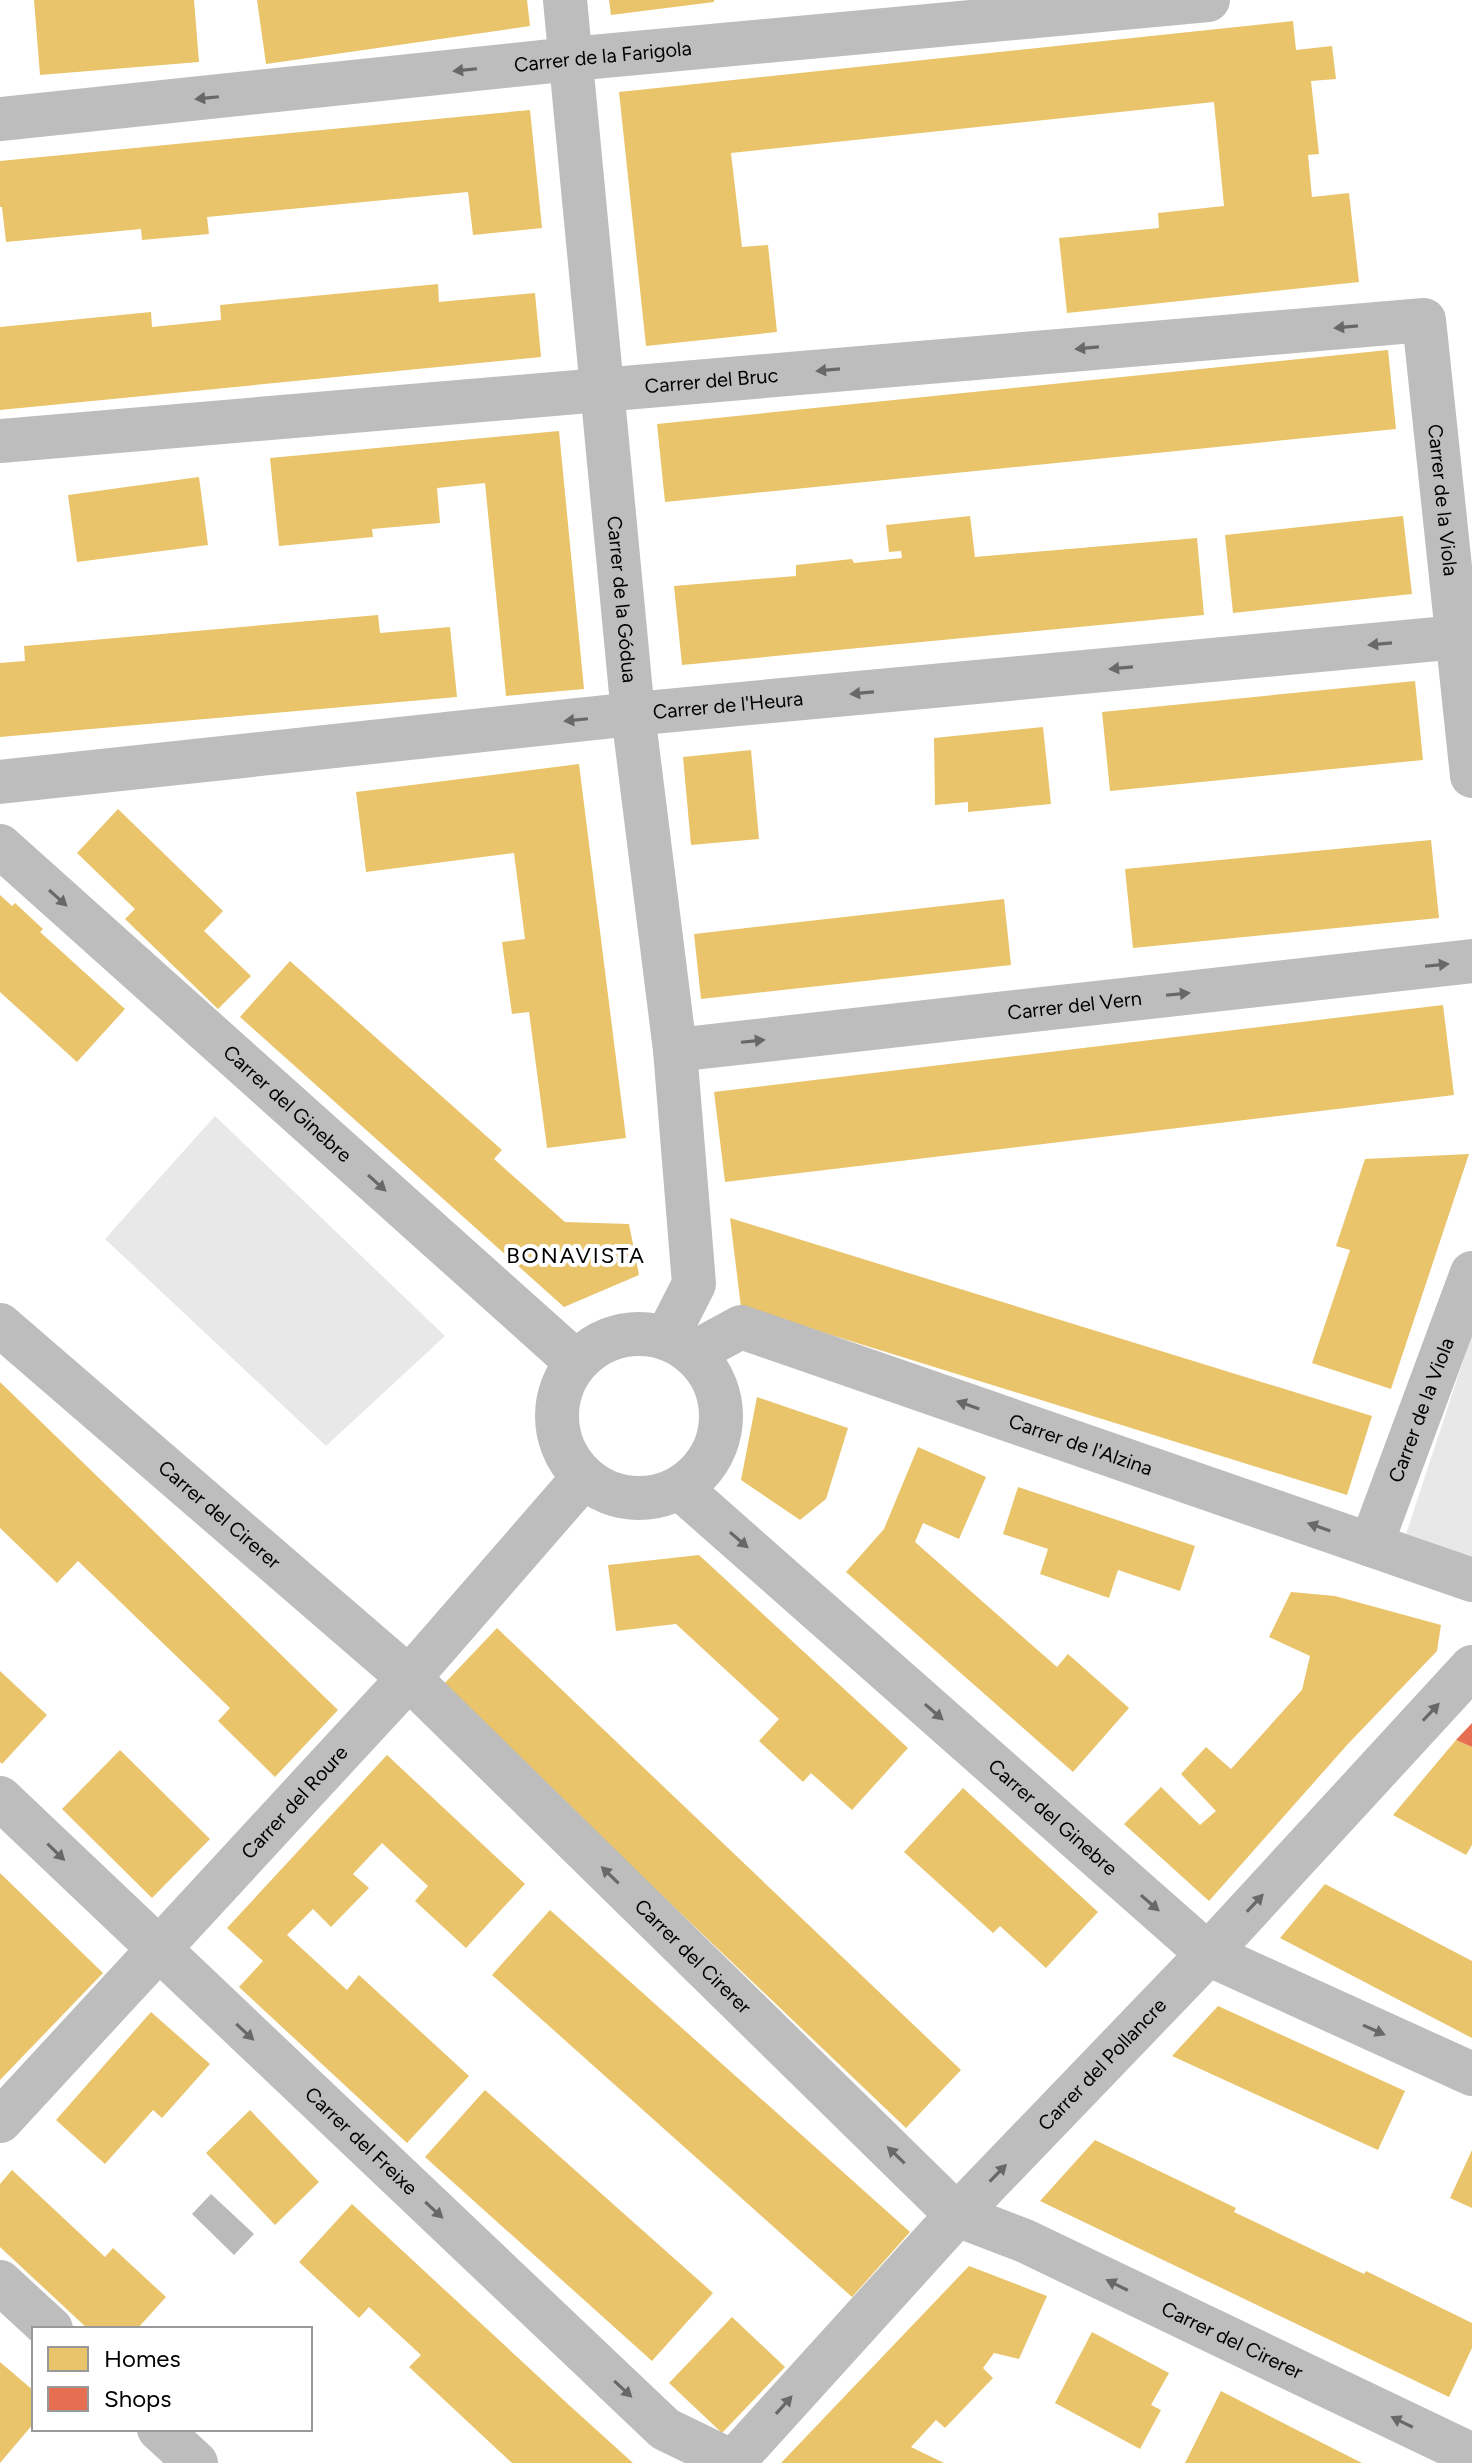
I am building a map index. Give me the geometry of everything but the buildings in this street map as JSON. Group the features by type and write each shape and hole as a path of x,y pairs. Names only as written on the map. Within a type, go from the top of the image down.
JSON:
{"street":[{"name":"Carrer de la Gódua","path":"565,0 633,714 675,1050 694,1284 680,1345"},
{"name":"Carrer de la Farigola","path":"0,119 571,59 1208,0"},
{"name":"Carrer del Bruc","path":"0,441 1424,320"},
{"name":"Carrer de la Viola","path":"1424,320 1472,776"},
{"name":"Carrer de l'Heura","path":"0,782 633,714 1458,637"},
{"name":"Carrer del Ginebre","path":"0,846 575,1361"},
{"name":"Carrer del Vern","path":"675,1050 1472,961"},
{"name":"Carrer de la Viola","path":"1371,1545 1472,1273"},
{"name":"Carrer del Cirerer","path":"0,1325 409,1678 957,2215 1025,2241 1468,2453"},
{"name":"Carrer de l'Alzina","path":"680,1345 741,1327 1472,1580"},
{"path":"617,1335 680,1345 716,1385 722,1424 709,1461 681,1489 648,1500 613,1496 583,1478 558,1442 556,1399 575,1361 617,1335"},
{"name":"Carrer del Roure","path":"0,2121 409,1678 583,1478"},
{"name":"Carrer del Ginebre","path":"681,1489 1208,1954 1472,2074"},
{"name":"Carrer del Pollancre","path":"733,2463 957,2215 1208,1954 1472,1667"},
{"name":"Carrer del Freixe","path":"0,1798 665,2429 733,2463"},
{"path":"0,2282 49,2327"},
{"path":"161,2431 196,2463"}],"shaded area":[{"path":"215,1116 445,1336 326,1446 105,1239"},
{"path":"1472,1334 1472,1558 1406,1534"},
{"path":"211,2194 254,2234 234,2255 192,2214"}],"district":[{"name":"BONAVISTA","path":"576,1255"}]}
